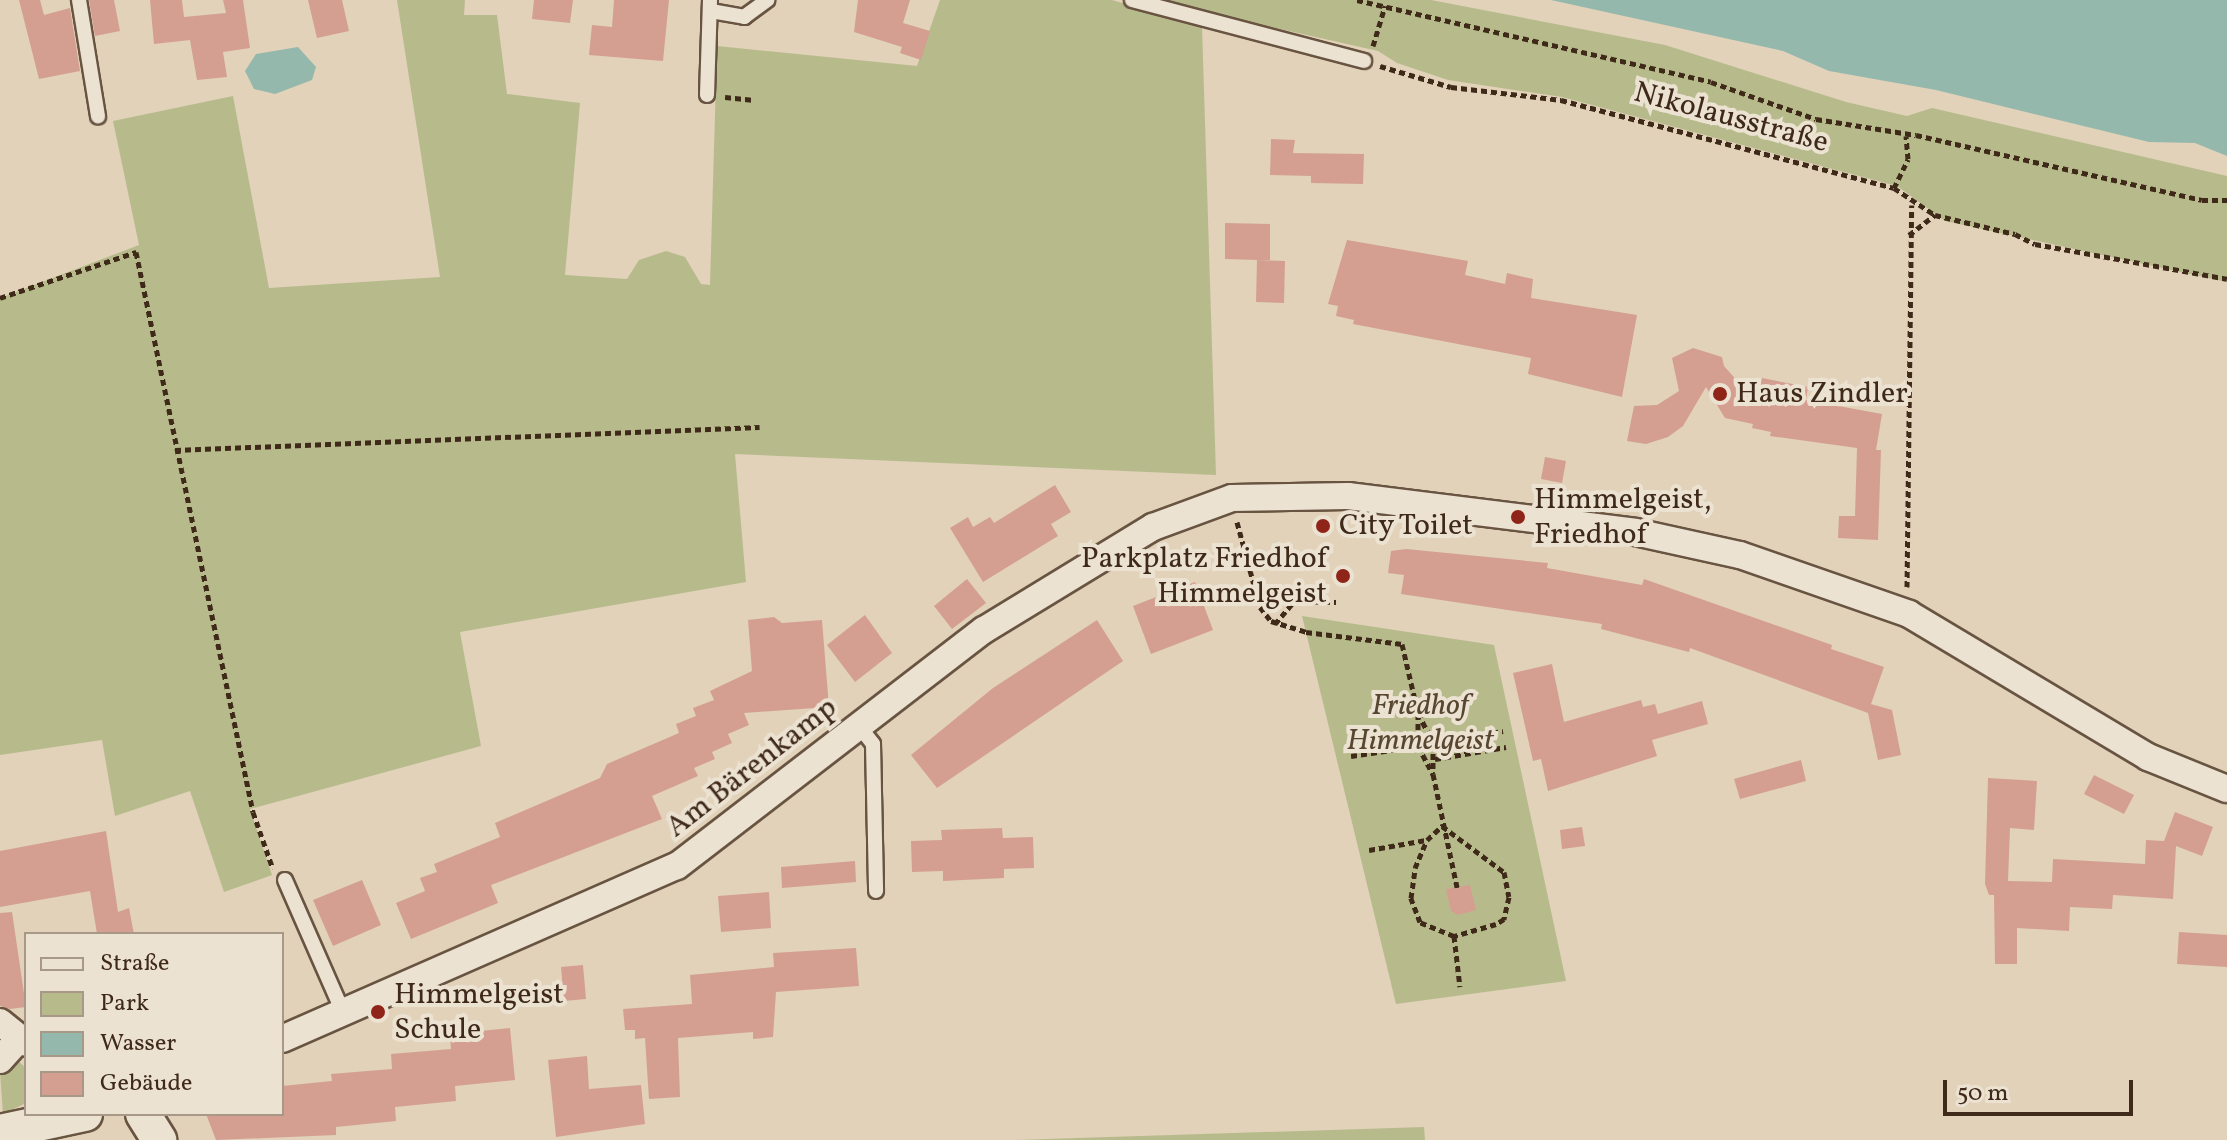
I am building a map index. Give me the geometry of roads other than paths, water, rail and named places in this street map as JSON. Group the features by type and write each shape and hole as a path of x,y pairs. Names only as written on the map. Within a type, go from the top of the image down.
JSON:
{"street":[{"name":"Am Bärenkamp","path":"284,1038 677,866 984,630 1153,527 1232,498 1348,496 1635,532 1740,555 1909,614 2148,757 2227,789"},
{"path":"0,1060 15,1034"},
{"path":"0,1132 76,1116"},
{"path":"144,1116 159,1140"}],"lane":[{"path":"79,0 98,116"},
{"path":"707,95 710,6 744,17 767,0"},
{"path":"1132,0 1364,61"},
{"path":"859,726 873,744 876,891"},
{"path":"285,880 343,1012"}],"water":[{"path":"1551,0 2227,0 2227,156 2195,143 2149,142 1936,90 1829,71 1783,51"},
{"path":"298,47 316,67 312,80 275,94 254,89 245,71 256,54"}],"place":[{"name":"Haus Zindler","path":"1720,394"},
{"name":"Himmelgeist, Friedhof","path":"1518,517"},
{"name":"City Toilet","path":"1323,526"},
{"name":"Parkplatz Friedhof Himmelgeist","path":"1343,576"},
{"name":"Himmelgeist Schule","path":"378,1012"}],"park label":[{"name":"Friedhof Himmelgeist","path":"1420,723"}]}
